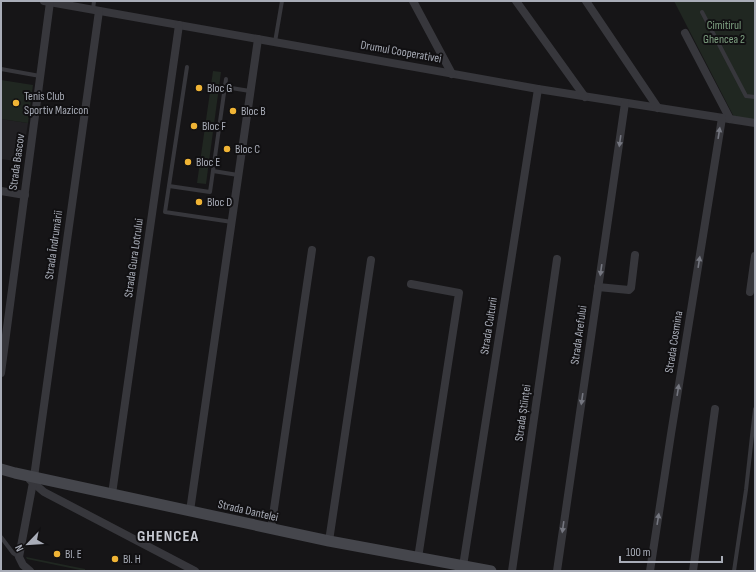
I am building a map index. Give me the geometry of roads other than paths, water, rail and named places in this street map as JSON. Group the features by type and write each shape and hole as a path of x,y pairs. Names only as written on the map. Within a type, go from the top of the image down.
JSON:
{"street":[{"path":"413,1 452,74"},
{"path":"516,1 585,97"},
{"path":"586,1 658,108"},
{"name":"Drumul Cooperativei","path":"47,2 538,89 755,123"},
{"name":"Strada Bascov","path":"1,373 40,76 47,2"},
{"name":"Strada Îndrumării","path":"20,557 96,10"},
{"name":"Strada Gura Lotrului","path":"112,494 179,25"},
{"path":"685,33 726,118"},
{"path":"190,511 258,39"},
{"name":"Strada Culturii","path":"463,566 538,89"},
{"name":"Strada Arefului","path":"557,571 625,103"},
{"name":"Strada Cosmina","path":"650,571 671,434 726,118"},
{"path":"1,191 25,195"},
{"path":"272,529 312,250"},
{"path":"598,287 629,290 631,288 635,255"},
{"path":"750,292 755,256"},
{"name":"Strada Științei","path":"512,571 557,259"},
{"path":"329,541 371,260"},
{"path":"411,284 459,293 418,558"},
{"path":"693,571 715,409"},
{"name":"Strada Dantelei","path":"1,469 30,478 112,494 329,541 491,571"},
{"path":"30,478 44,492 195,571"},
{"path":"20,557 23,565 30,571"}],"lane":[{"path":"94,1 96,10"},
{"path":"275,42 282,1"},
{"path":"702,12 746,96 755,97"},
{"path":"187,67 165,212 232,222"},
{"path":"1,69 40,76"},
{"path":"169,186 210,192 226,79"},
{"path":"225,87 250,91"},
{"path":"213,171 238,175"},
{"path":"734,571 746,490 755,409"},
{"path":"1,537 12,552 20,557"}],"place":[{"name":"Bloc G","path":"199,88"},
{"name":"Tenis Club Sportiv Mazicon","path":"16,103"},
{"name":"Bloc B","path":"233,111"},
{"name":"Bloc F","path":"194,126"},
{"name":"Bloc C","path":"227,149"},
{"name":"Bloc E","path":"188,162"},
{"name":"Bloc D","path":"199,202"},
{"name":"Bl. E","path":"57,554"},
{"name":"Bl. H","path":"115,559"}],"district":[{"name":"GHENCEA","path":"168,536"}],"park label":[{"name":"Cimitirul Ghencea 2","path":"724,32"}]}
